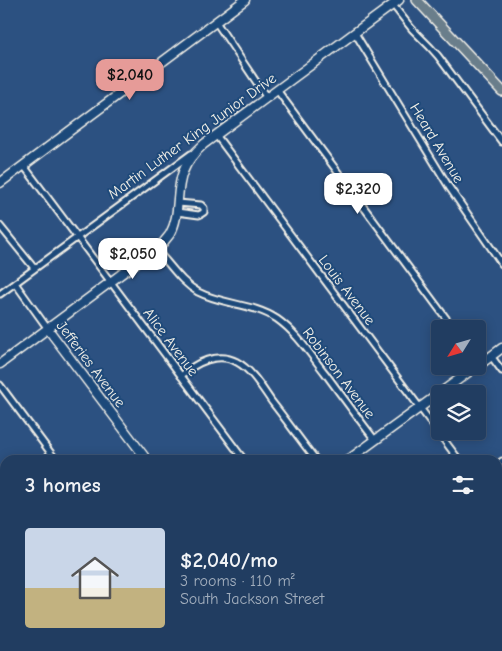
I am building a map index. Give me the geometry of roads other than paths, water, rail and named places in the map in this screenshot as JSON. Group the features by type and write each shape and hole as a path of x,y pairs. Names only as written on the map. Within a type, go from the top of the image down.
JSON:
{"main road":[{"path":"418,0 502,91"}],"street":[{"path":"0,183 245,0"},
{"path":"396,2 412,29 438,56 502,142"},
{"name":"Martin Luther King Junior Drive","path":"0,294 396,2"},
{"path":"216,22 267,98"},
{"name":"Heard Avenue","path":"355,33 448,187 502,264"},
{"path":"278,90 447,320"},
{"name":"Louis Avenue","path":"216,135 455,455"},
{"path":"0,364 163,243 170,234 175,222 180,180 183,171 189,160 204,144"},
{"name":"Alice Avenue","path":"24,166 240,455"},
{"path":"176,212 199,215 204,212 202,206 178,203"},
{"path":"0,226 34,268"},
{"name":"Robinson Avenue","path":"155,249 162,255 176,274 197,291 215,299 253,308 275,318 290,330 313,357 374,440"},
{"name":"Jefferies Avenue","path":"15,282 143,455"},
{"path":"486,359 502,348"},
{"path":"491,356 502,371"},
{"path":"181,376 195,365 210,359 226,359 237,362 253,376 312,455"},
{"path":"354,455 463,375"},
{"path":"0,386 52,455"}]}
